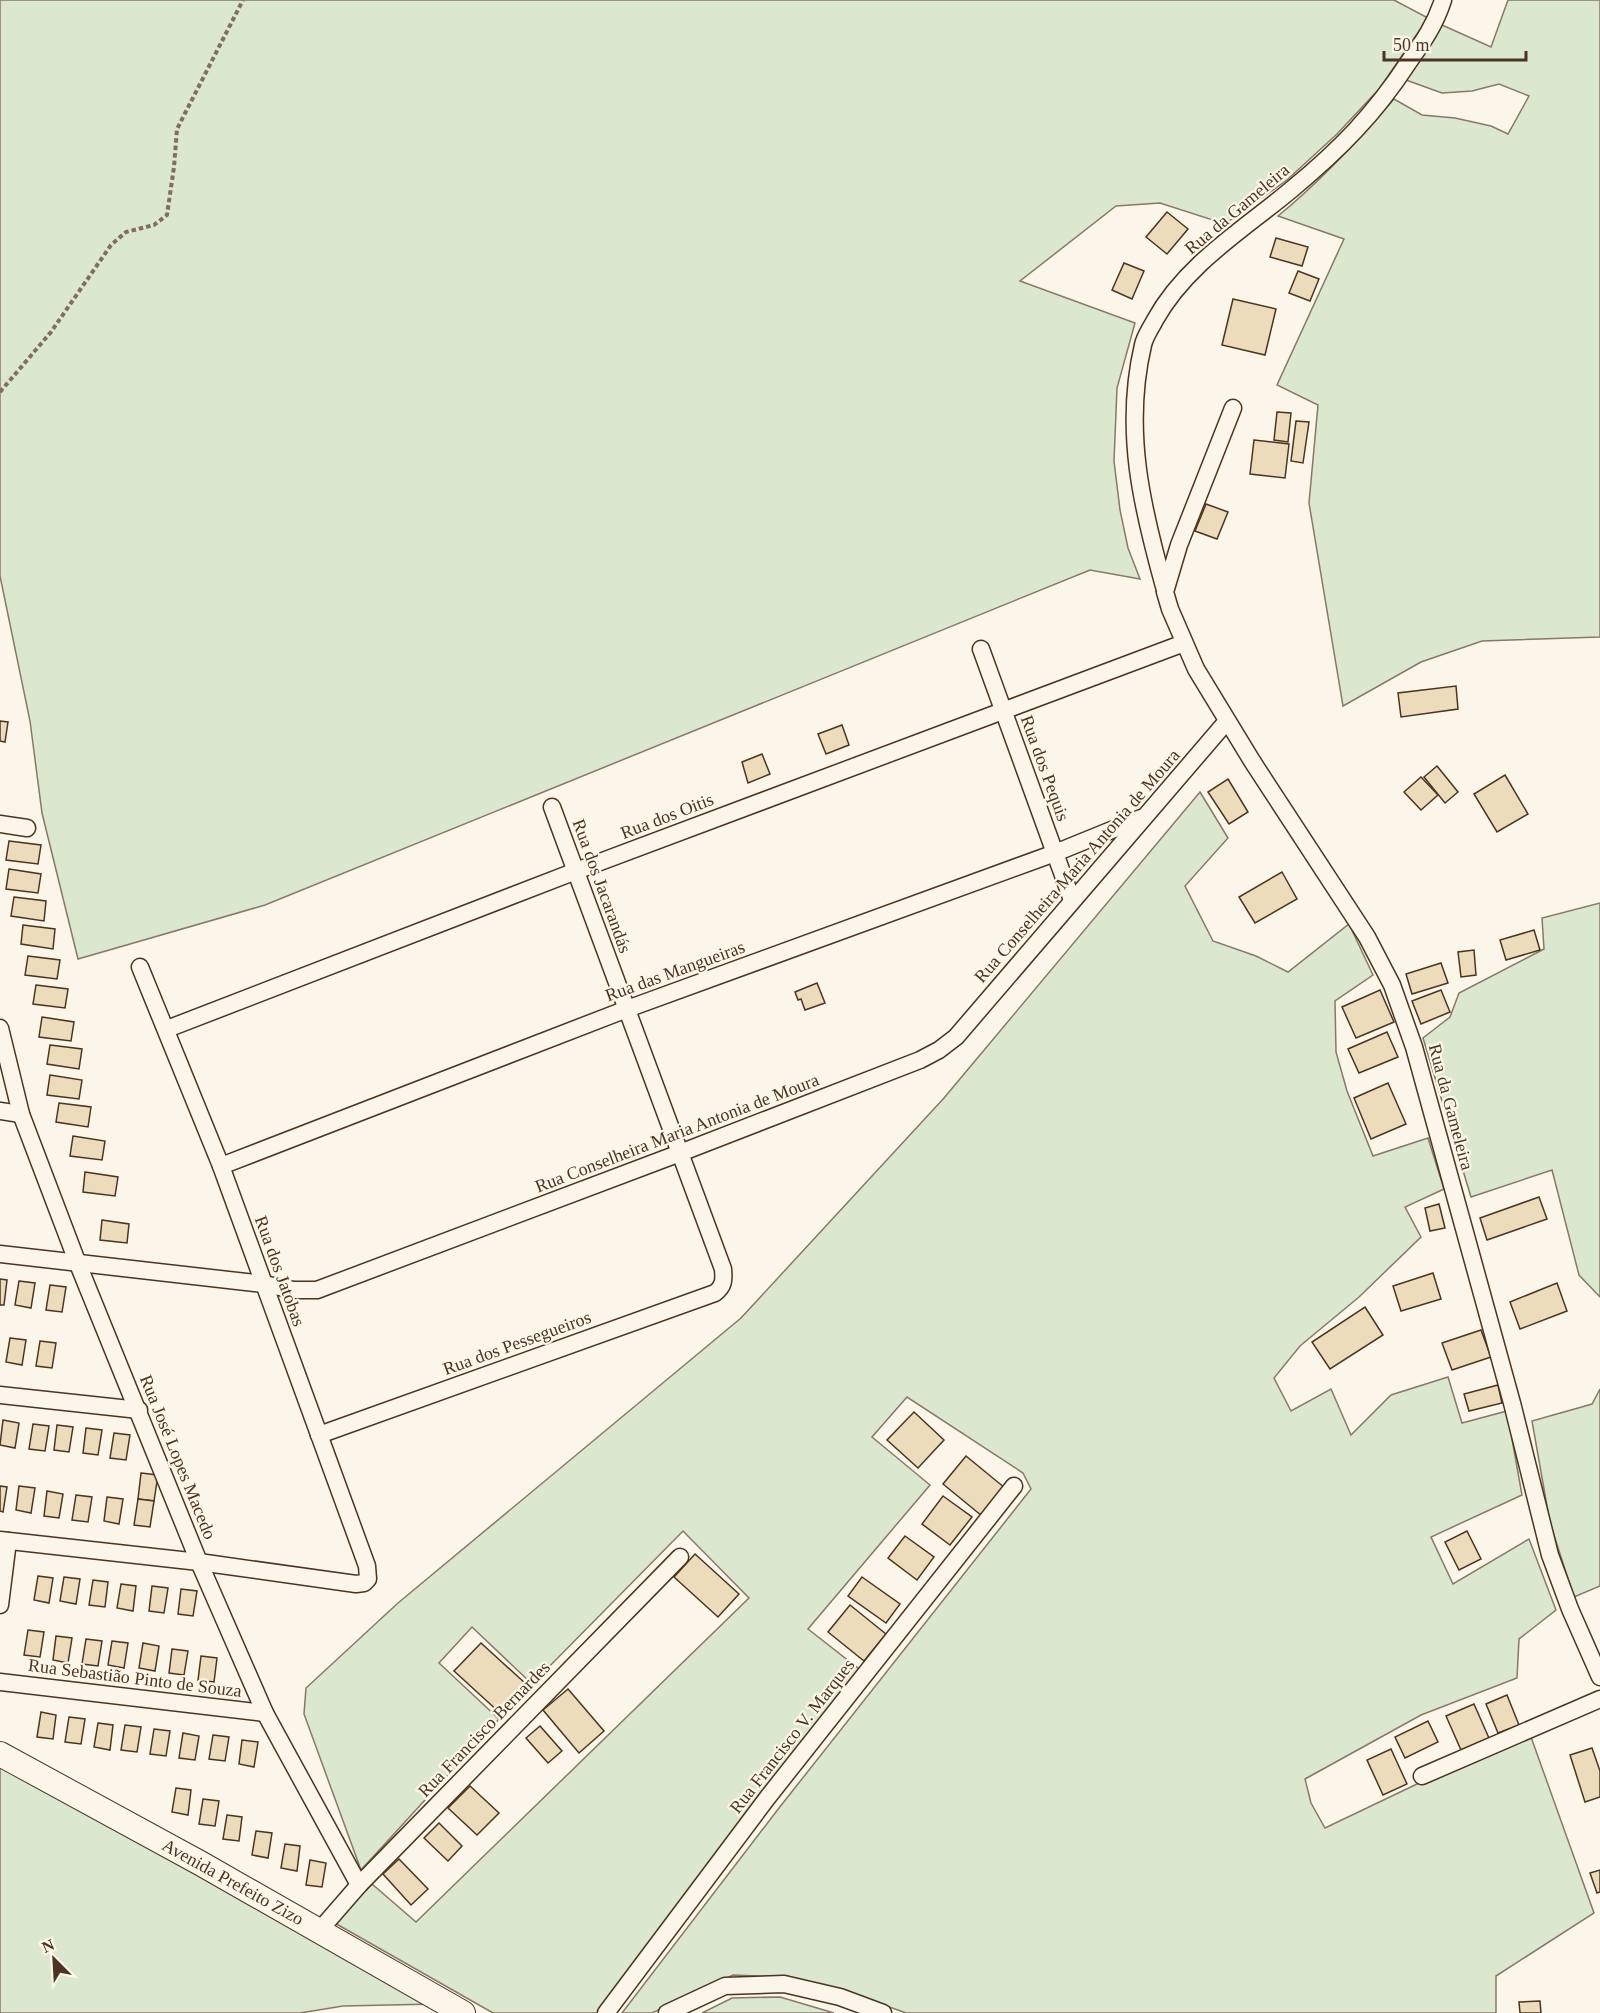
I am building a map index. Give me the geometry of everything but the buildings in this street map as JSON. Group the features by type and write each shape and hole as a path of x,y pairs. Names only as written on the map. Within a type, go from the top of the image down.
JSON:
{"main road":[{"name":"Avenida Prefeito Zizo","path":"0,1754 200,1863 463,2013"}],"street":[{"name":"Rua da Gameleira","path":"1443,0 1435,23 1386,97 1345,143 1202,261 1165,303 1143,342 1133,412 1136,468 1146,519 1165,591 1196,669 1227,721 1367,937 1392,985 1405,1018 1512,1403 1550,1555 1570,1609 1600,1677"},
{"path":"1165,591 1179,545 1233,408"},
{"name":"Rua dos Oitis","path":"167,1029 576,871 1184,643"},
{"name":"Rua dos Pequis","path":"981,649 1072,900"},
{"name":"Rua Conselheira Maria Antonia de Moura","path":"0,1254 264,1284 294,1290 316,1290 681,1154 920,1060 939,1050 956,1037 1227,721"},
{"name":"Rua dos Jacarandás","path":"552,807 723,1269 724,1283"},
{"name":"Rua das Mangueiras","path":"221,1166 627,1009 1055,852 1144,817"},
{"path":"0,824 27,828"},
{"name":"Rua dos Jatobas","path":"140,967 221,1166 369,1573 368,1579 356,1584 199,1562"},
{"name":"Rua José Lopes Macedo","path":"0,1029 21,1114 78,1264 199,1562 265,1713 359,1885"},
{"path":"0,1111 21,1114"},
{"name":"Rua dos Pessegueiros","path":"319,1435 715,1293 724,1283"},
{"path":"0,1395 138,1410"},
{"name":"Rua Francisco V. Marques","path":"606,2013 768,1797 1014,1486"},
{"path":"0,1605 4,1541 199,1562"},
{"name":"Rua Francisco Bernardes","path":"319,1931 359,1885 680,1557"},
{"name":"Rua Sebastião Pinto de Souza","path":"0,1682 265,1713"},
{"path":"1422,1776 1600,1699"},
{"path":"667,2013 725,1986 784,1984 840,1997 883,2013"}],"path":[{"path":"0,392 51,332 111,245 126,232 154,225 167,215 177,129 243,0"}],"green space":[{"path":"0,0 1394,0 1428,18 1379,89 1337,134 1287,180 1225,224 1160,203 1116,206 1020,281 1135,323 1117,388 1114,461 1120,510 1128,548 1140,579 1090,570 265,905 78,959 42,813 30,721 0,576"},
{"path":"1508,0 1600,0 1600,637 1482,641 1421,662 1343,706 1309,503 1318,405 1277,385 1344,239 1278,216 1339,160 1394,99 1422,115 1455,118 1491,126 1508,134 1529,96 1499,84 1472,91 1442,93 1406,80 1442,25 1491,47"},
{"path":"1200,792 1228,838 1185,886 1213,941 1256,956 1288,972 1349,924 1373,975 1335,1001 1336,1052 1347,1091 1373,1156 1428,1138 1444,1189 1405,1207 1421,1237 1359,1297 1300,1346 1274,1378 1291,1411 1331,1389 1351,1435 1391,1395 1448,1377 1462,1423 1507,1411 1522,1495 1431,1537 1453,1584 1529,1539 1556,1610 1519,1639 1517,1678 1421,1715 1305,1779 1311,1803 1325,1828 1417,1784 1531,1737 1594,1913 1496,1976 1496,2013 906,2013 843,1990 785,1977 733,1975 652,2013 622,2013 779,1808 1031,1489 1023,1473 907,1397 872,1437 930,1485 808,1629 859,1669 599,2013 493,2013 333,1922 372,1884 416,1922 749,1598 683,1531 532,1684 472,1627 439,1663 499,1719 361,1870 304,1714 306,1688 398,1603 741,1318 944,1098"},
{"path":"1600,903 1600,1297 1579,1275 1552,1170 1471,1197 1423,1038 1450,1017 1459,993 1544,949 1542,918"},
{"path":"1600,1389 1600,1586 1574,1597 1550,1523 1532,1421 1592,1404"},
{"path":"0,1764 305,1936 434,2004 343,2006 300,2013 0,2013"},
{"path":"780,1997 834,2013 702,2013 732,1998"}]}
